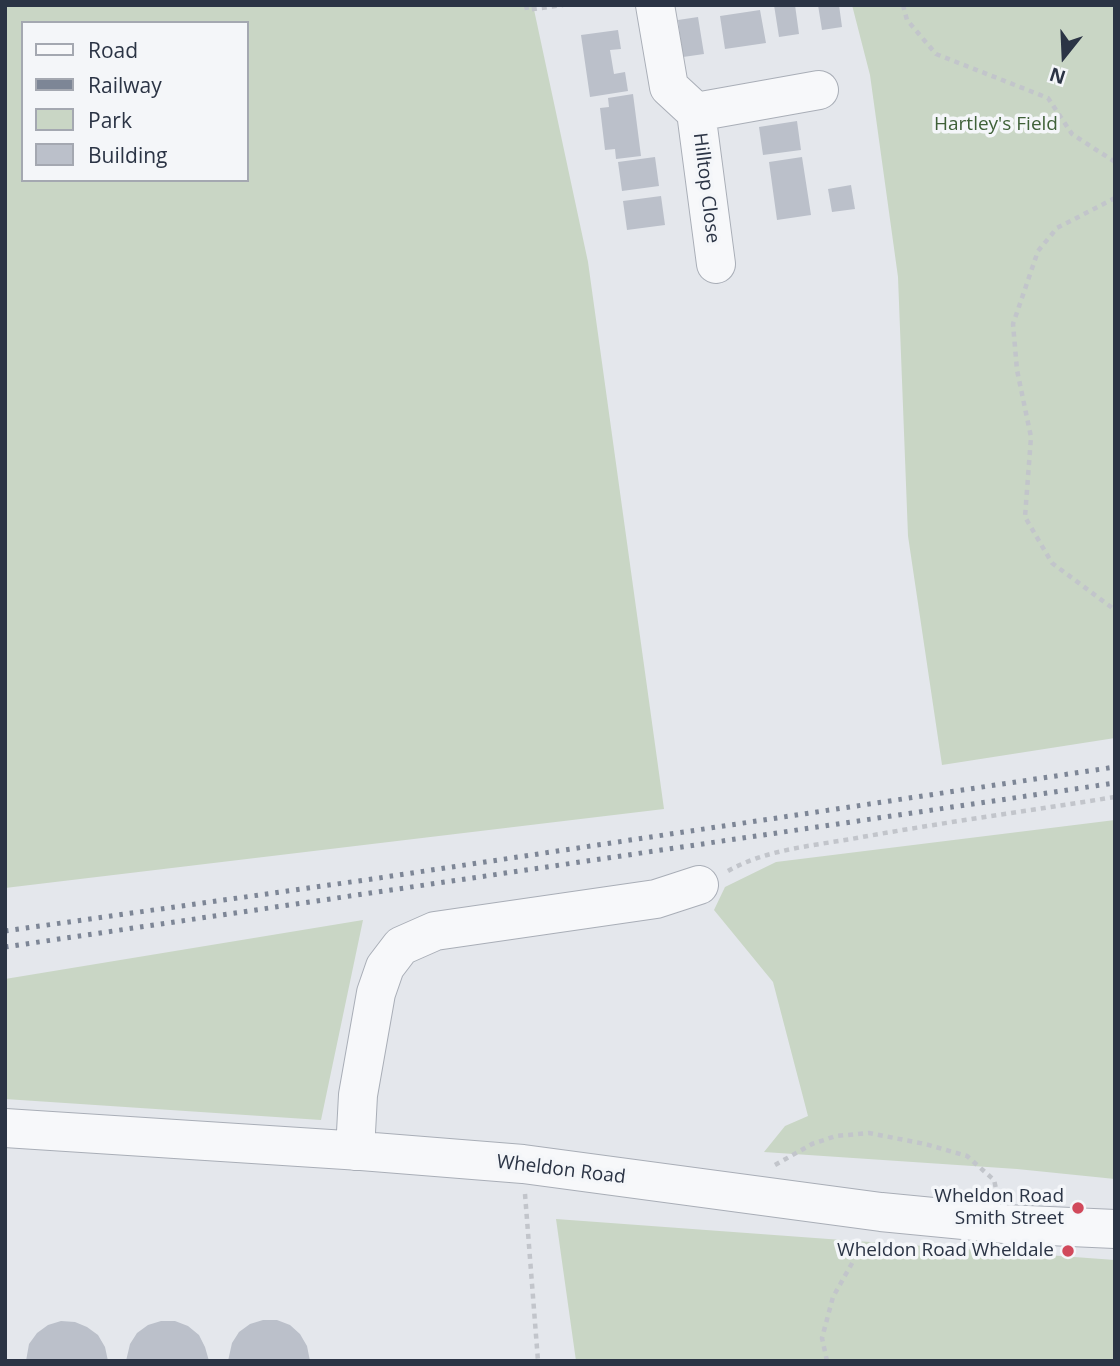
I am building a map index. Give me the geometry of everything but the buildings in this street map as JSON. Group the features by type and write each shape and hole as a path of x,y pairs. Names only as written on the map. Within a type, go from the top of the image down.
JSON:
{"street":[{"name":"Hilltop Close","path":"655,5 668,86 696,112 716,264"},
{"name":"Hilltop Close","path":"696,112 820,90"},
{"path":"355,1151 358,1095 376,993 385,967 401,946 435,931 528,929 699,885"},
{"name":"Wheldon Road","path":"5,1128 523,1164 881,1212 1005,1224 1115,1229"}],"path":[{"path":"526,5 527,10 563,5"},
{"path":"904,5 907,20 936,54 1048,98 1072,134 1115,162"},
{"path":"1115,198 1058,228 1038,251 1013,324 1017,370 1031,437 1025,517 1052,563 1115,610"},
{"path":"699,885 740,864 775,852 1115,797"},
{"path":"736,1193 775,1165 812,1144 836,1136 869,1133 967,1156 994,1180 1005,1224"},
{"path":"523,1164 538,1361"},
{"path":"827,1361 822,1338 833,1297 881,1212"}],"green space":[{"path":"5,5 533,5 588,262 664,809 5,888"},
{"name":"Hartley's Field","path":"852,5 1115,5 1115,738 942,765 908,536 898,277 870,75"},
{"path":"1115,820 1115,1179 1017,1169 764,1152 785,1126 808,1116 773,982 714,910 725,887 776,862"},
{"path":"363,920 321,1120 5,1099 5,979"},
{"path":"556,1219 1115,1260 1115,1361 576,1361"}],"railway":[{"path":"5,931 372,879 1115,767"},
{"path":"5,947 1115,783"}],"place":[{"name":"Wheldon Road Smith Street","path":"1078,1208"},
{"name":"Wheldon Road Wheldale","path":"1068,1251"}]}
